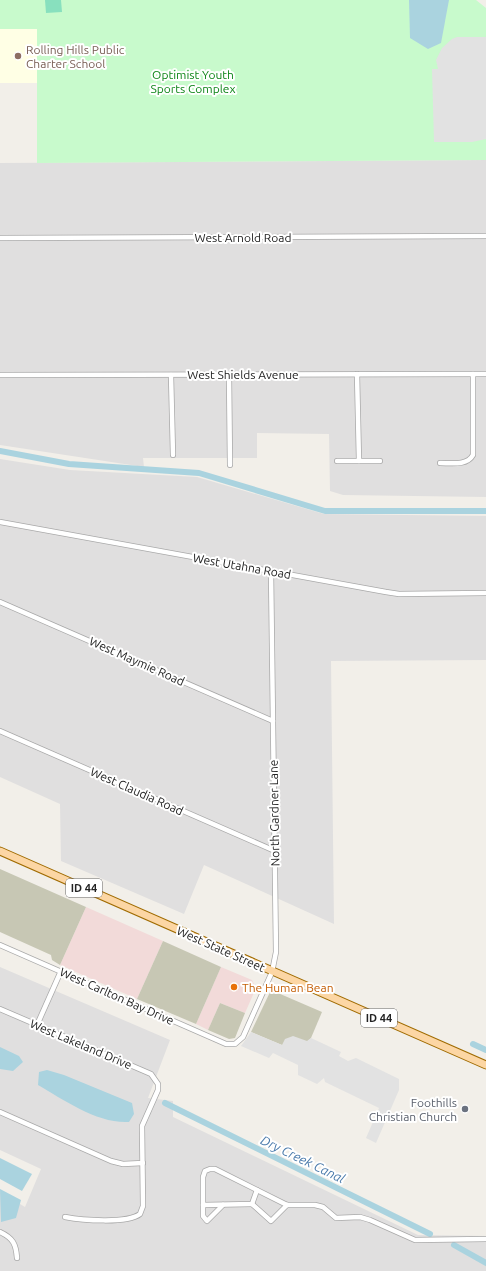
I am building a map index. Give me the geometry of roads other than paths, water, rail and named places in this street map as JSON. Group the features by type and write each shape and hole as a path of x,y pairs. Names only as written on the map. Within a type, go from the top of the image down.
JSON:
{"main road":[{"name":"West State Street","path":"0,851 486,1065"}],"street":[{"name":"West Arnold Road","path":"0,238 486,236"},
{"path":"357,374 360,461"},
{"path":"440,463 464,462 471,459 474,452 473,374"},
{"name":"West Shields Avenue","path":"0,375 486,374"},
{"path":"171,375 173,455"},
{"path":"229,375 230,465"},
{"path":"337,461 380,461"},
{"name":"West Utahna Road","path":"0,522 399,594 486,593"},
{"name":"North Gardner Lane","path":"235,1044 243,1037 272,972 276,952 271,571"},
{"name":"West Maymie Road","path":"0,602 273,721"},
{"name":"West Claudia Road","path":"0,731 275,851"},
{"name":"West Carlton Bay Drive","path":"0,945 226,1044 235,1044"},
{"path":"37,1025 61,971"},
{"name":"West Lakeland Drive","path":"0,1009 151,1074 158,1084 158,1090 142,1126 143,1163"},
{"path":"0,1112 111,1161 123,1164 143,1163 143,1206 140,1214 130,1219 79,1220 65,1217"},
{"path":"223,1205 207,1221 203,1216 203,1177 205,1171 215,1169 287,1205 315,1205 322,1207 336,1218 360,1218 370,1220 415,1240 486,1239"},
{"path":"252,1204 257,1190"},
{"path":"203,1205 252,1204 271,1221 287,1205"},
{"path":"0,1232 11,1238 16,1246 17,1258"}],"water":[{"path":"409,0 449,0 441,43 428,49 410,38"},
{"path":"0,1047 19,1056 23,1062 13,1071 0,1069"},
{"path":"47,1070 64,1075 132,1103 134,1114 129,1122 117,1122 93,1115 70,1104 38,1085 39,1072"},
{"path":"0,1158 32,1174 22,1191 0,1179"},
{"path":"0,1189 21,1200 16,1218 1,1222"}],"waterway":[{"path":"0,451 69,464 199,473 325,511 486,511"},
{"path":"473,1044 486,1050"},
{"name":"Dry Creek Canal","path":"165,1103 430,1234"},
{"name":"Dry Creek Canal","path":"454,1245 486,1263"}],"place":[{"name":"Rolling Hills Public Charter School","path":"18,56"},
{"name":"The Human Bean","path":"234,987"},
{"name":"Foothills Christian Church","path":"465,1109"}],"park label":[{"name":"Optimist Youth Sports Complex","path":"193,81"}]}
